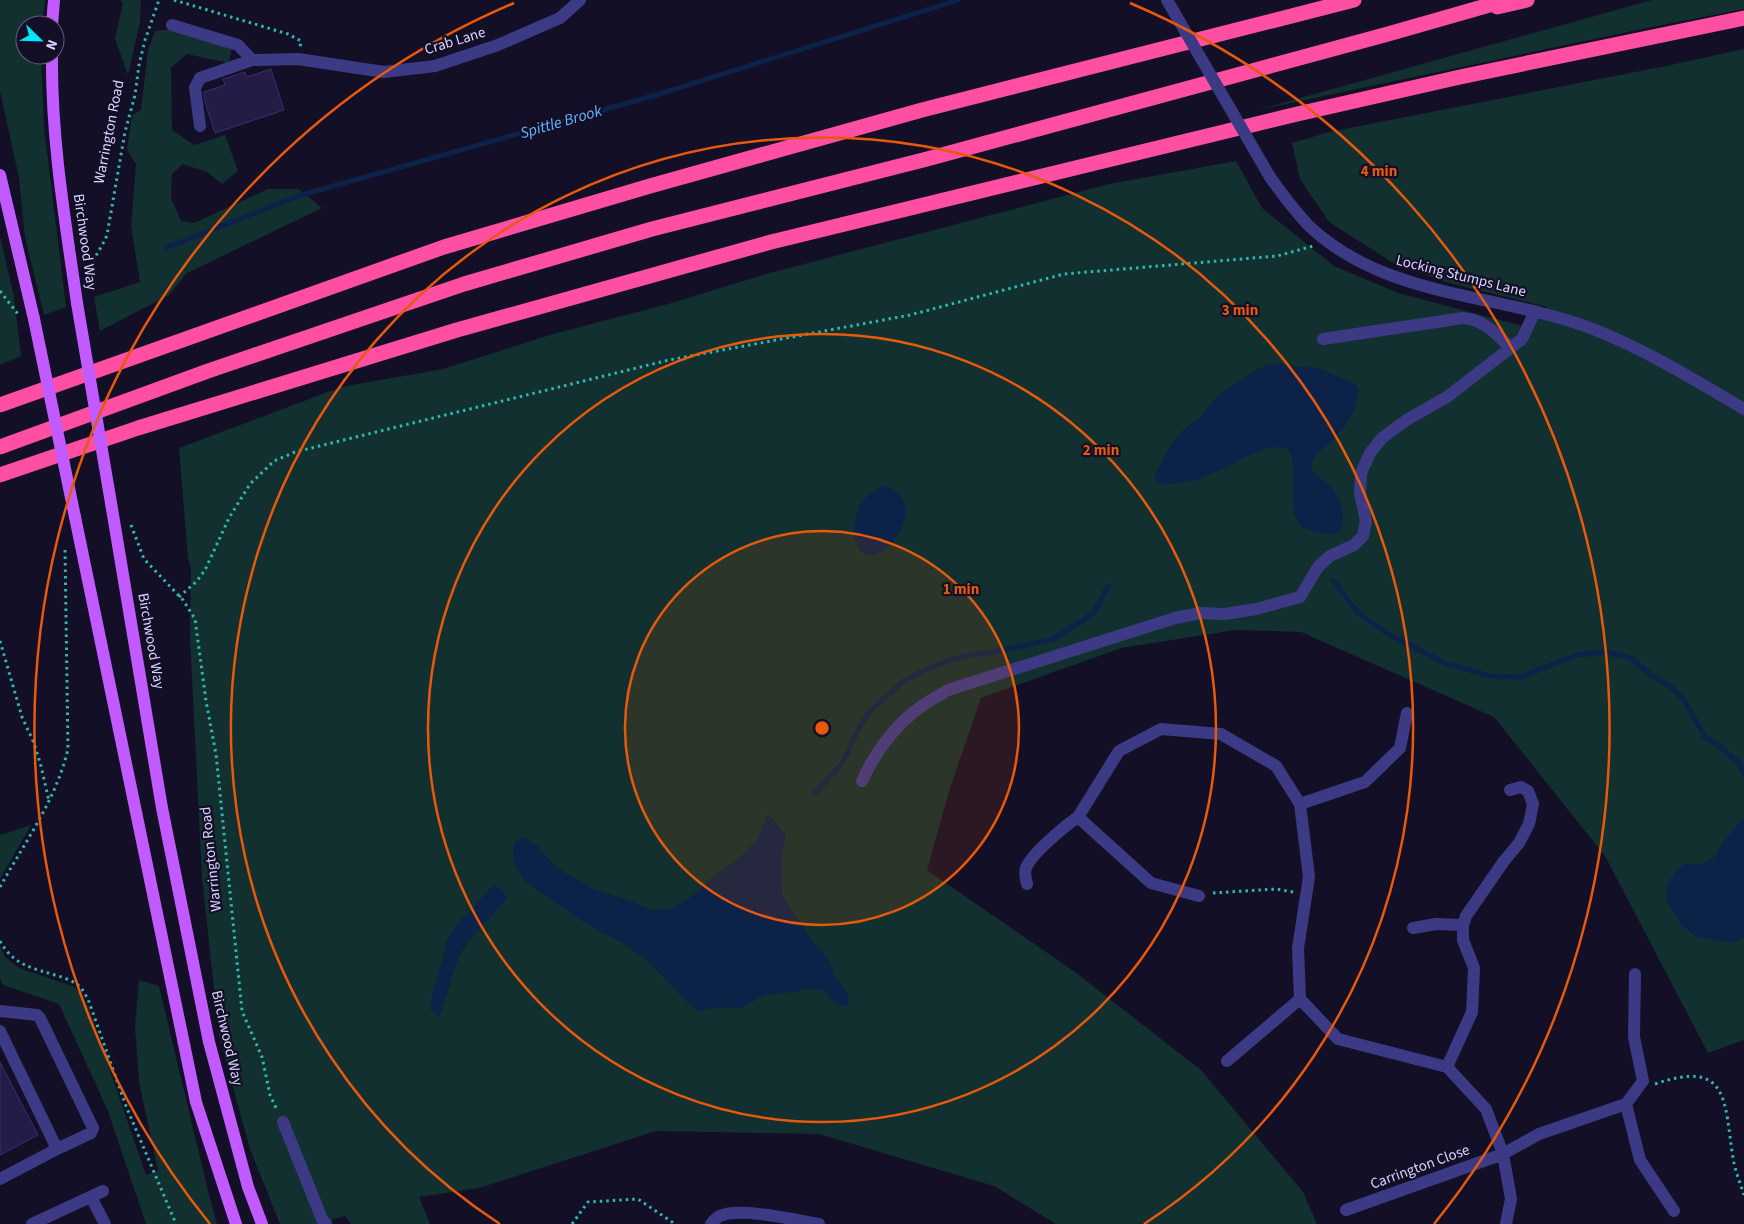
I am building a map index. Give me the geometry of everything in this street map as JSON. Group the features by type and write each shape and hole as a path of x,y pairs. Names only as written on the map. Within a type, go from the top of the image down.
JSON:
{"highway":[{"path":"0,405 444,247 650,186 922,110 1354,0"},
{"path":"0,447 208,371 436,294 633,234 927,159 1507,0"},
{"path":"1388,34 1527,0"},
{"path":"0,475 138,428 458,330 771,242 1292,115 1488,71 1744,18"}],"main road":[{"path":"53,15 54,0"},
{"name":"Birchwood Way","path":"52,65 58,167 77,303 162,808 209,1042 248,1187 262,1224"},
{"path":"0,175 34,319 196,1102 236,1224"}],"street":[{"name":"Crab Lane","path":"200,126 195,88 200,78 252,60 298,60 384,72 435,66 498,45 560,18 580,0"},
{"name":"Locking Stumps Lane","path":"1167,0 1270,178 1309,225 1328,241 1355,259 1390,276 1435,289 1535,312 1593,329 1646,353 1744,409"},
{"path":"172,25 238,45 252,60"},
{"path":"862,780 890,733 916,710 948,690 1175,618 1200,613 1225,614 1256,610 1300,597 1318,567 1330,556 1354,545 1363,536 1366,521 1360,493 1361,473 1370,453 1382,438 1408,419 1447,397 1522,339 1535,312"},
{"path":"1323,339 1464,318 1475,319 1488,326 1511,348"},
{"path":"1300,804 1365,782 1400,748 1407,713"},
{"path":"1027,884 1025,876 1026,867 1061,829 1078,817 1119,751 1161,729 1221,734 1276,766 1300,804 1309,877 1298,948 1300,998 1338,1039 1447,1067 1486,1109 1503,1154 1511,1199 1506,1224"},
{"path":"1447,1067 1472,1012 1474,968 1463,940 1463,925 1466,916 1504,861 1520,843 1529,824 1533,804 1528,791 1521,787 1510,790"},
{"path":"1078,817 1151,883 1199,896"},
{"path":"1414,928 1436,924 1463,925"},
{"path":"1634,974 1634,1037 1643,1081 1626,1104 1640,1160 1674,1212"},
{"path":"1227,1061 1300,998"},
{"path":"0,1011 37,1015 40,1018 93,1128 91,1134 57,1149 0,1179"},
{"path":"0,1032 57,1149"},
{"name":"Carrington Close","path":"1346,1210 1503,1154 1539,1134 1626,1104"},
{"path":"282,1122 322,1219 326,1224"},
{"path":"32,1224 53,1220 103,1191"},
{"path":"91,1197 105,1224"},
{"path":"711,1224 723,1215 739,1213 819,1224"}],"path":[{"name":"Warrington Road","path":"88,278 92,262 102,248 107,235 125,132 135,95 139,65 145,40 159,0"},
{"path":"174,0 288,34 301,41 298,60"},
{"path":"179,597 197,581 205,570 229,518 250,484 274,461 295,452 669,360 910,315 1064,274 1277,256 1328,241"},
{"path":"0,291 19,316"},
{"name":"Warrington Road","path":"128,516 144,559 179,597 195,619 206,701 216,754 242,1011 262,1057 270,1095 282,1122"},
{"path":"0,887 50,802 63,772 68,749 66,558 64,540"},
{"path":"0,641 22,717 34,743 50,802"},
{"path":"1199,896 1276,889 1306,895"},
{"path":"0,941 14,960 68,979 80,987 88,999 126,1106 176,1224"},
{"path":"1636,1090 1673,1078 1694,1076 1708,1078 1719,1087 1725,1101 1733,1161 1744,1195"},
{"path":"572,1224 588,1202 638,1199 676,1224"}],"green space":[{"path":"0,0 45,0 43,15 15,15 15,65 41,65 44,127 66,307 44,315 25,237 19,178 0,91"},
{"path":"120,0 141,0 140,22 128,75 115,39 123,3"},
{"path":"1652,0 1744,0 1744,9 1257,110"},
{"path":"173,29 232,47 229,63 187,54 171,68 172,130 194,145 225,135 238,171 222,184 207,172 183,164 172,174 171,198 181,221 194,223 268,189 299,189 322,208 187,273 169,295 100,331 94,297 140,282 131,226 136,164 127,150 132,115 141,110 148,50 155,31"},
{"path":"1744,49 1744,1040 1708,1053 1605,856 1494,717 1301,632 1235,630 1121,648 981,698 950,788 927,870 1075,972 1201,1070 1303,1192 1317,1224 1056,1224 994,1186 819,1134 656,1131 479,1188 419,1197 430,1224 351,1224 345,1216 334,1218 331,1224 280,1224 250,1149 219,1036 202,877 190,640 191,568 188,558 179,448 341,387 443,369 553,334 668,304 770,273 1109,184 1236,161 1262,208 1334,266 1398,293 1531,328 1547,307 1449,283 1395,264 1329,222 1300,179 1292,143 1329,132"},
{"path":"0,237 14,296 21,356 0,365"},
{"path":"31,825 0,879 0,835"},
{"path":"0,946 5,957 19,968 75,987 88,1006 146,1175 158,1171 139,1082 135,1026 139,980 159,986 217,1224 146,1224 108,1111 59,1004 3,985 0,979"}],"water":[{"path":"1278,363 1289,366 1319,368 1355,384 1359,391 1356,404 1347,423 1339,434 1317,455 1311,469 1329,485 1340,501 1343,520 1339,533 1328,534 1306,529 1296,519 1293,500 1293,468 1288,449 1280,447 1262,450 1213,474 1198,479 1173,484 1159,484 1155,480 1156,472 1179,434 1199,418 1220,394 1258,369"},
{"path":"884,486 899,494 905,507 904,521 898,535 888,547 876,554 865,554 857,545 855,537 854,528 858,510 869,495 876,489"},
{"path":"768,814 786,835 782,853 782,895 812,941 827,957 836,978 848,994 849,1000 847,1005 836,1003 823,990 805,989 758,998 743,1008 720,1007 698,1011 648,961 623,943 596,930 528,884 519,873 514,859 514,846 524,837 537,846 557,868 593,889 652,910 672,909 694,895 709,880 745,853 757,839"},
{"path":"1744,818 1744,938 1732,943 1697,937 1682,926 1668,903 1666,891 1670,880 1676,871 1685,864 1701,864 1714,858 1722,844"},
{"path":"493,885 503,890 507,899 470,939 459,956 439,1017 430,1009 434,986 442,963 446,943 456,925"}],"building":[{"path":"271,69 284,110 215,133 205,102 204,92 225,85 223,79 245,72 247,77"},
{"path":"0,1062 38,1135 0,1155"}],"waterway":[{"name":"Spittle Brook","path":"166,248 298,196 656,95 958,0"},
{"path":"1333,580 1358,613 1390,635 1445,663 1490,676 1521,677 1576,655 1606,652 1631,658 1651,675 1671,687 1684,700 1705,737 1739,763 1744,774"},
{"path":"814,794 843,762 859,728 870,711 904,681 926,669 948,661 1053,639 1095,611 1108,586"}]}
